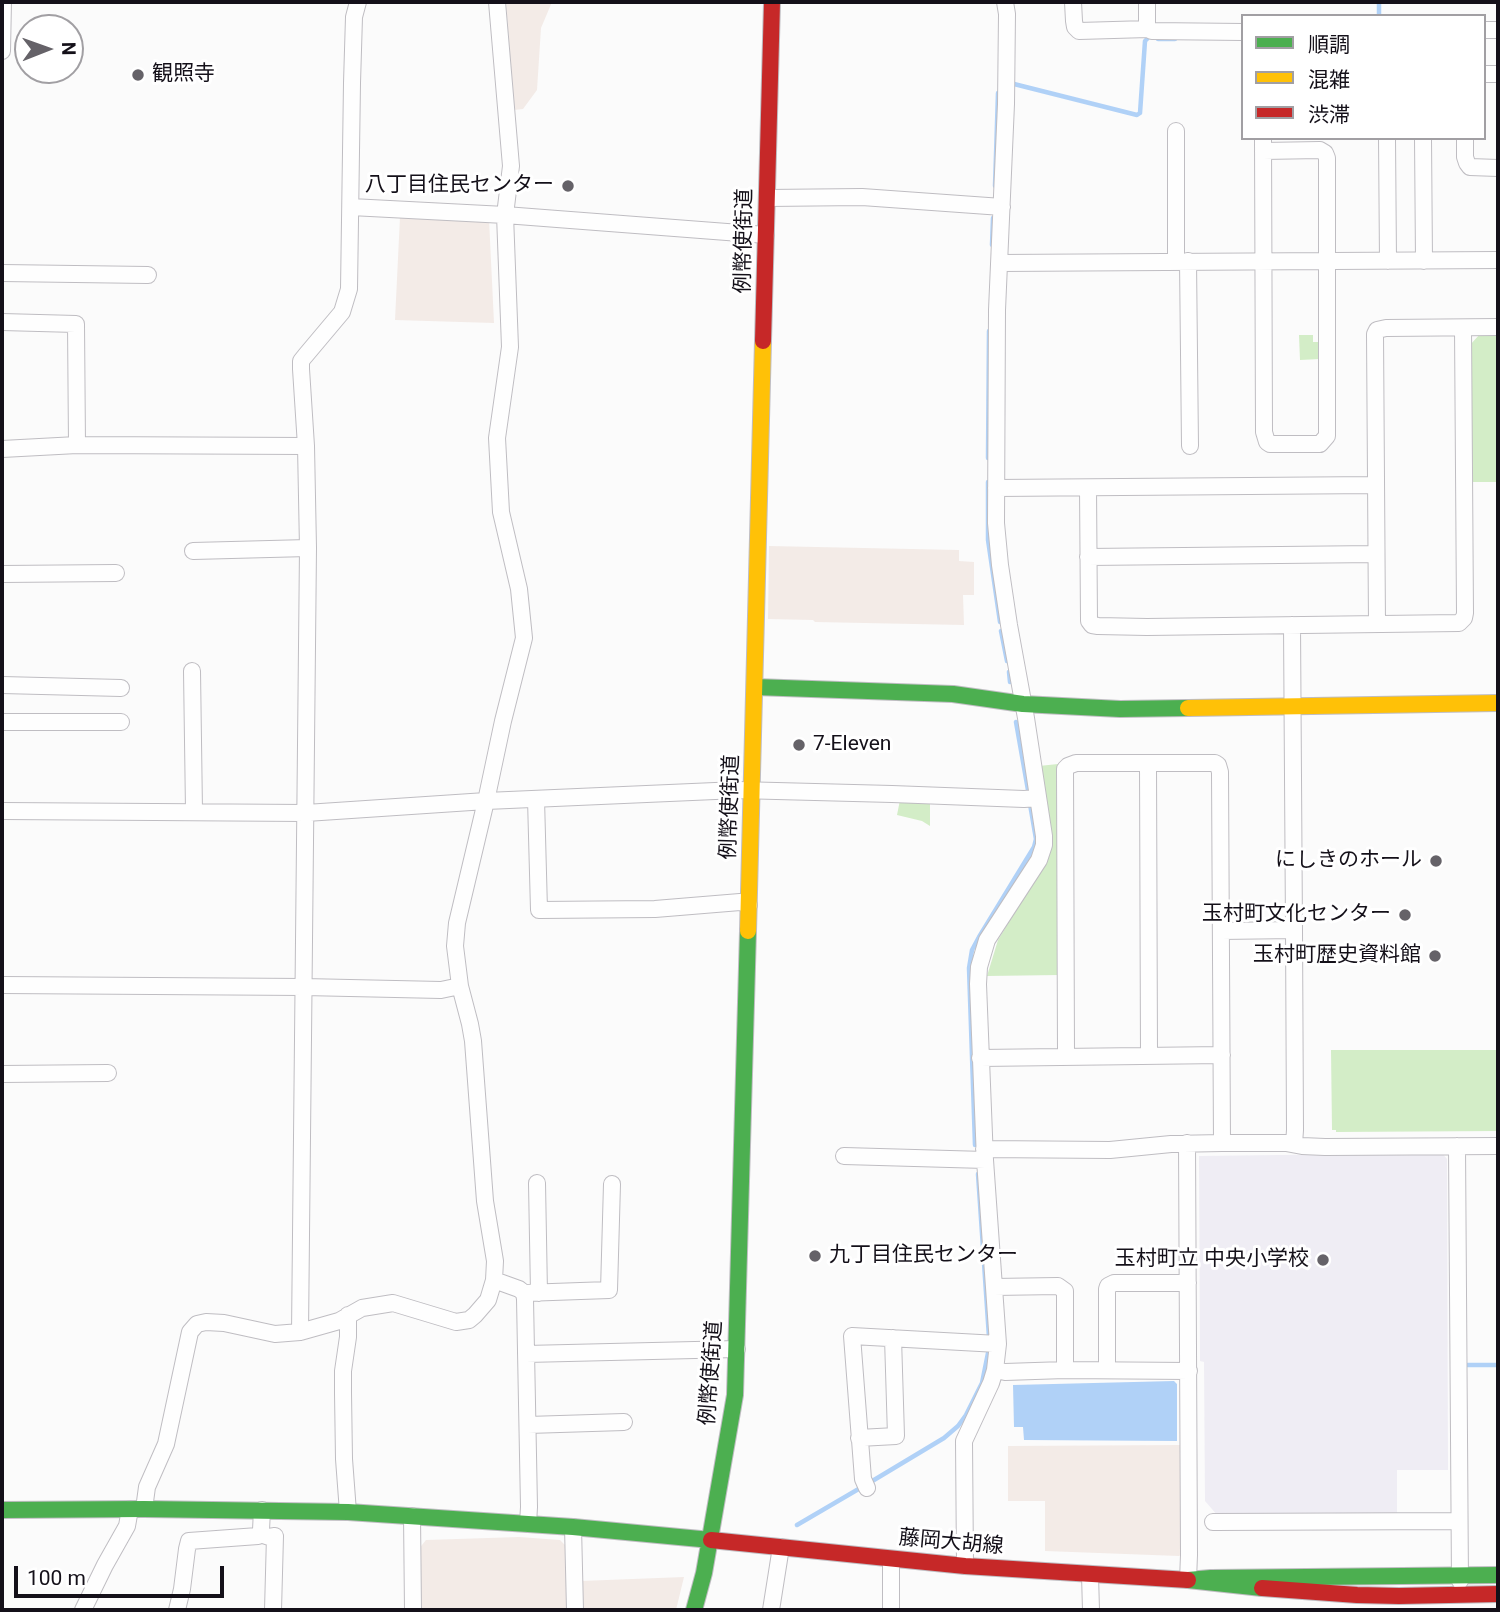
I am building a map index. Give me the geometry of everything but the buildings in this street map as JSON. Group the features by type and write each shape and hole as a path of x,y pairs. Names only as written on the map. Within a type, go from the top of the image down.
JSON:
{"main road":[{"name":"例幣使街道","path":"695,1610 735,1395 772,2"},
{"path":"755,687 945,693 1023,704 1120,709 1498,702"},
{"name":"藤岡大胡線","path":"2,1510 262,1510 412,1516 573,1527 965,1566 1188,1580 1334,1594 1399,1596 1460,1587 1498,1575"},
{"name":"藤岡大胡線","path":"1188,1580 1293,1578 1460,1587 1498,1594"},
{"path":"1460,1587 1498,1587"}],"street":[{"path":"2,51 3,2"},
{"path":"300,1332 308,548 301,361 337,319 349,289 354,18 358,2"},
{"path":"83,1610 137,1509 166,1444 190,1332 197,1324 224,1323 275,1334 300,1332 339,1321 362,1308 393,1303 456,1322 469,1320 475,1315 488,1300 495,1280 495,1261 485,1201 473,1041 454,946 457,923 524,638 519,589 501,512 497,439 510,347 505,215 511,166 497,2"},
{"path":"965,1566 964,1441 995,1370 998,1344 980,1058 979,967 988,940 1041,853 1044,836 1000,565 996,523 1006,2"},
{"path":"1073,2 1075,27 1079,30 1241,32"},
{"path":"1147,2 1148,29"},
{"path":"1175,131 1190,446"},
{"path":"1387,140 1388,261"},
{"path":"1423,140 1424,261"},
{"path":"1465,140 1466,163 1470,167 1498,169"},
{"path":"1263,145 1320,150 1325,153 1327,261 1327,436 1324,441 1315,444 1270,444 1265,437 1263,145"},
{"path":"767,198 862,197 1002,207"},
{"path":"351,207 505,215 766,235"},
{"path":"999,263 1498,260"},
{"path":"2,273 148,275"},
{"path":"2,322 76,324 78,445"},
{"path":"1377,624 1377,330 1498,327"},
{"path":"1088,488 1089,621 1092,625 1459,623 1464,618 1463,328"},
{"path":"2,449 78,445 306,446"},
{"path":"996,488 1376,485"},
{"path":"193,551 308,548"},
{"path":"1088,557 1376,554"},
{"path":"2,574 116,573"},
{"path":"1292,625 1294,1144"},
{"path":"192,671 194,811"},
{"path":"2,685 121,688"},
{"path":"2,722 121,722"},
{"path":"1066,1056 1065,769 1076,763 1210,762 1218,765 1222,1143"},
{"path":"1148,764 1149,1056"},
{"path":"2,811 306,813 486,801 752,790 1038,798"},
{"path":"536,799 539,910 655,909 740,902 749,905"},
{"path":"1221,931 1294,930"},
{"path":"2,985 441,990 460,986"},
{"path":"980,1058 1222,1055"},
{"path":"2,1074 108,1073"},
{"path":"1187,1143 1188,1580"},
{"path":"844,1156 985,1155 1110,1150 1187,1143 1278,1143 1309,1147 1498,1146"},
{"path":"1457,1146 1460,1587"},
{"path":"528,1524 526,1354 537,1184"},
{"path":"495,1280 531,1293 609,1290 612,1184"},
{"path":"1107,1370 1108,1286 1114,1283 1188,1283"},
{"path":"994,1286 1058,1286 1065,1291 1065,1370"},
{"path":"348,1315 343,1371 348,1513"},
{"path":"865,1483 852,1336 998,1344"},
{"path":"859,1438 896,1436 894,1338"},
{"path":"526,1354 737,1349"},
{"path":"995,1370 1189,1371"},
{"path":"528,1425 624,1422"},
{"path":"260,1534 262,1510"},
{"path":"412,1516 413,1610"},
{"path":"1213,1522 1459,1521"},
{"path":"573,1527 575,1610"},
{"path":"177,1610 189,1541 254,1537 260,1534 275,1536 273,1610"},
{"path":"772,1610 781,1548"},
{"path":"891,1559 891,1610"},
{"path":"1090,1575 1091,1610"}],"shaded area":[{"path":"506,2 552,2 541,28 537,90 523,109 514,110"},
{"path":"400,217 489,219 494,323 395,320"},
{"path":"769,546 959,550 959,561 974,562 974,595 963,595 964,625 768,619"},
{"name":"玉村町立 中央小学校","path":"1442,1153 1447,1159 1448,1470 1397,1470 1397,1516 1218,1516 1205,1501 1204,1362 1200,1361 1199,1156"},
{"path":"1181,1445 1182,1555 1179,1556 1045,1551 1045,1501 1008,1501 1008,1446"},
{"path":"519,1537 560,1540 566,1546 568,1610 420,1610 418,1550 426,1540"},
{"path":"684,1577 676,1610 582,1610 581,1581"}],"green space":[{"path":"1480,334 1498,334 1498,482 1471,482 1470,345"},
{"path":"1299,335 1313,335 1313,342 1320,342 1320,359 1300,360"},
{"path":"1058,764 1059,975 987,976 998,940 1050,854 1052,839 1039,766"},
{"path":"900,800 930,801 930,826 922,821 897,815"},
{"path":"1331,1050 1498,1050 1498,1131 1336,1132 1332,1130"}],"water":[{"path":"1174,1381 1177,1384 1177,1441 1024,1440 1023,1427 1014,1427 1013,1385"}],"waterway":[{"path":"1379,2 1379,14"},
{"path":"1014,84 1137,115 1140,113 1147,39"},
{"path":"1158,39 1175,39"},
{"path":"995,186 998,93"},
{"path":"992,245 993,218"},
{"path":"988,458 989,331"},
{"path":"988,482 988,540 1000,622"},
{"path":"1001,631 1007,661"},
{"path":"1009,672 1010,682"},
{"path":"1016,722 1028,790"},
{"path":"975,1145 969,968 972,950 1034,847 1036,839 1030,804"},
{"path":"978,1174 989,1337"},
{"path":"869,1483 944,1438 958,1426 982,1383 989,1348"},
{"path":"1467,1365 1498,1365"},
{"path":"797,1525 862,1487"}],"traffic: fast":[{"path":"755,687 953,694 1023,704 1120,709 1188,708"},
{"path":"694,1610 704,1573 735,1395 748,931"},
{"path":"2,1510 348,1512 573,1527 711,1540"},
{"path":"1262,1588 1188,1580 1498,1575"}],"traffic: slow":[{"path":"748,931 763,341"},
{"path":"1188,708 1498,703"}],"traffic: jam":[{"path":"763,341 772,2"},
{"path":"711,1540 965,1566 1188,1580"},
{"path":"1262,1588 1357,1595 1498,1594"}],"place":[{"name":"観照寺","path":"138,75"},
{"name":"八丁目住民センター","path":"568,186"},
{"name":"7-Eleven","path":"799,745"},
{"name":"にしきのホール","path":"1436,861"},
{"name":"玉村町文化センター","path":"1405,915"},
{"name":"玉村町歴史資料館","path":"1435,956"},
{"name":"九丁目住民センター","path":"815,1256"},
{"name":"玉村町立 中央小学校","path":"1323,1260"}]}
